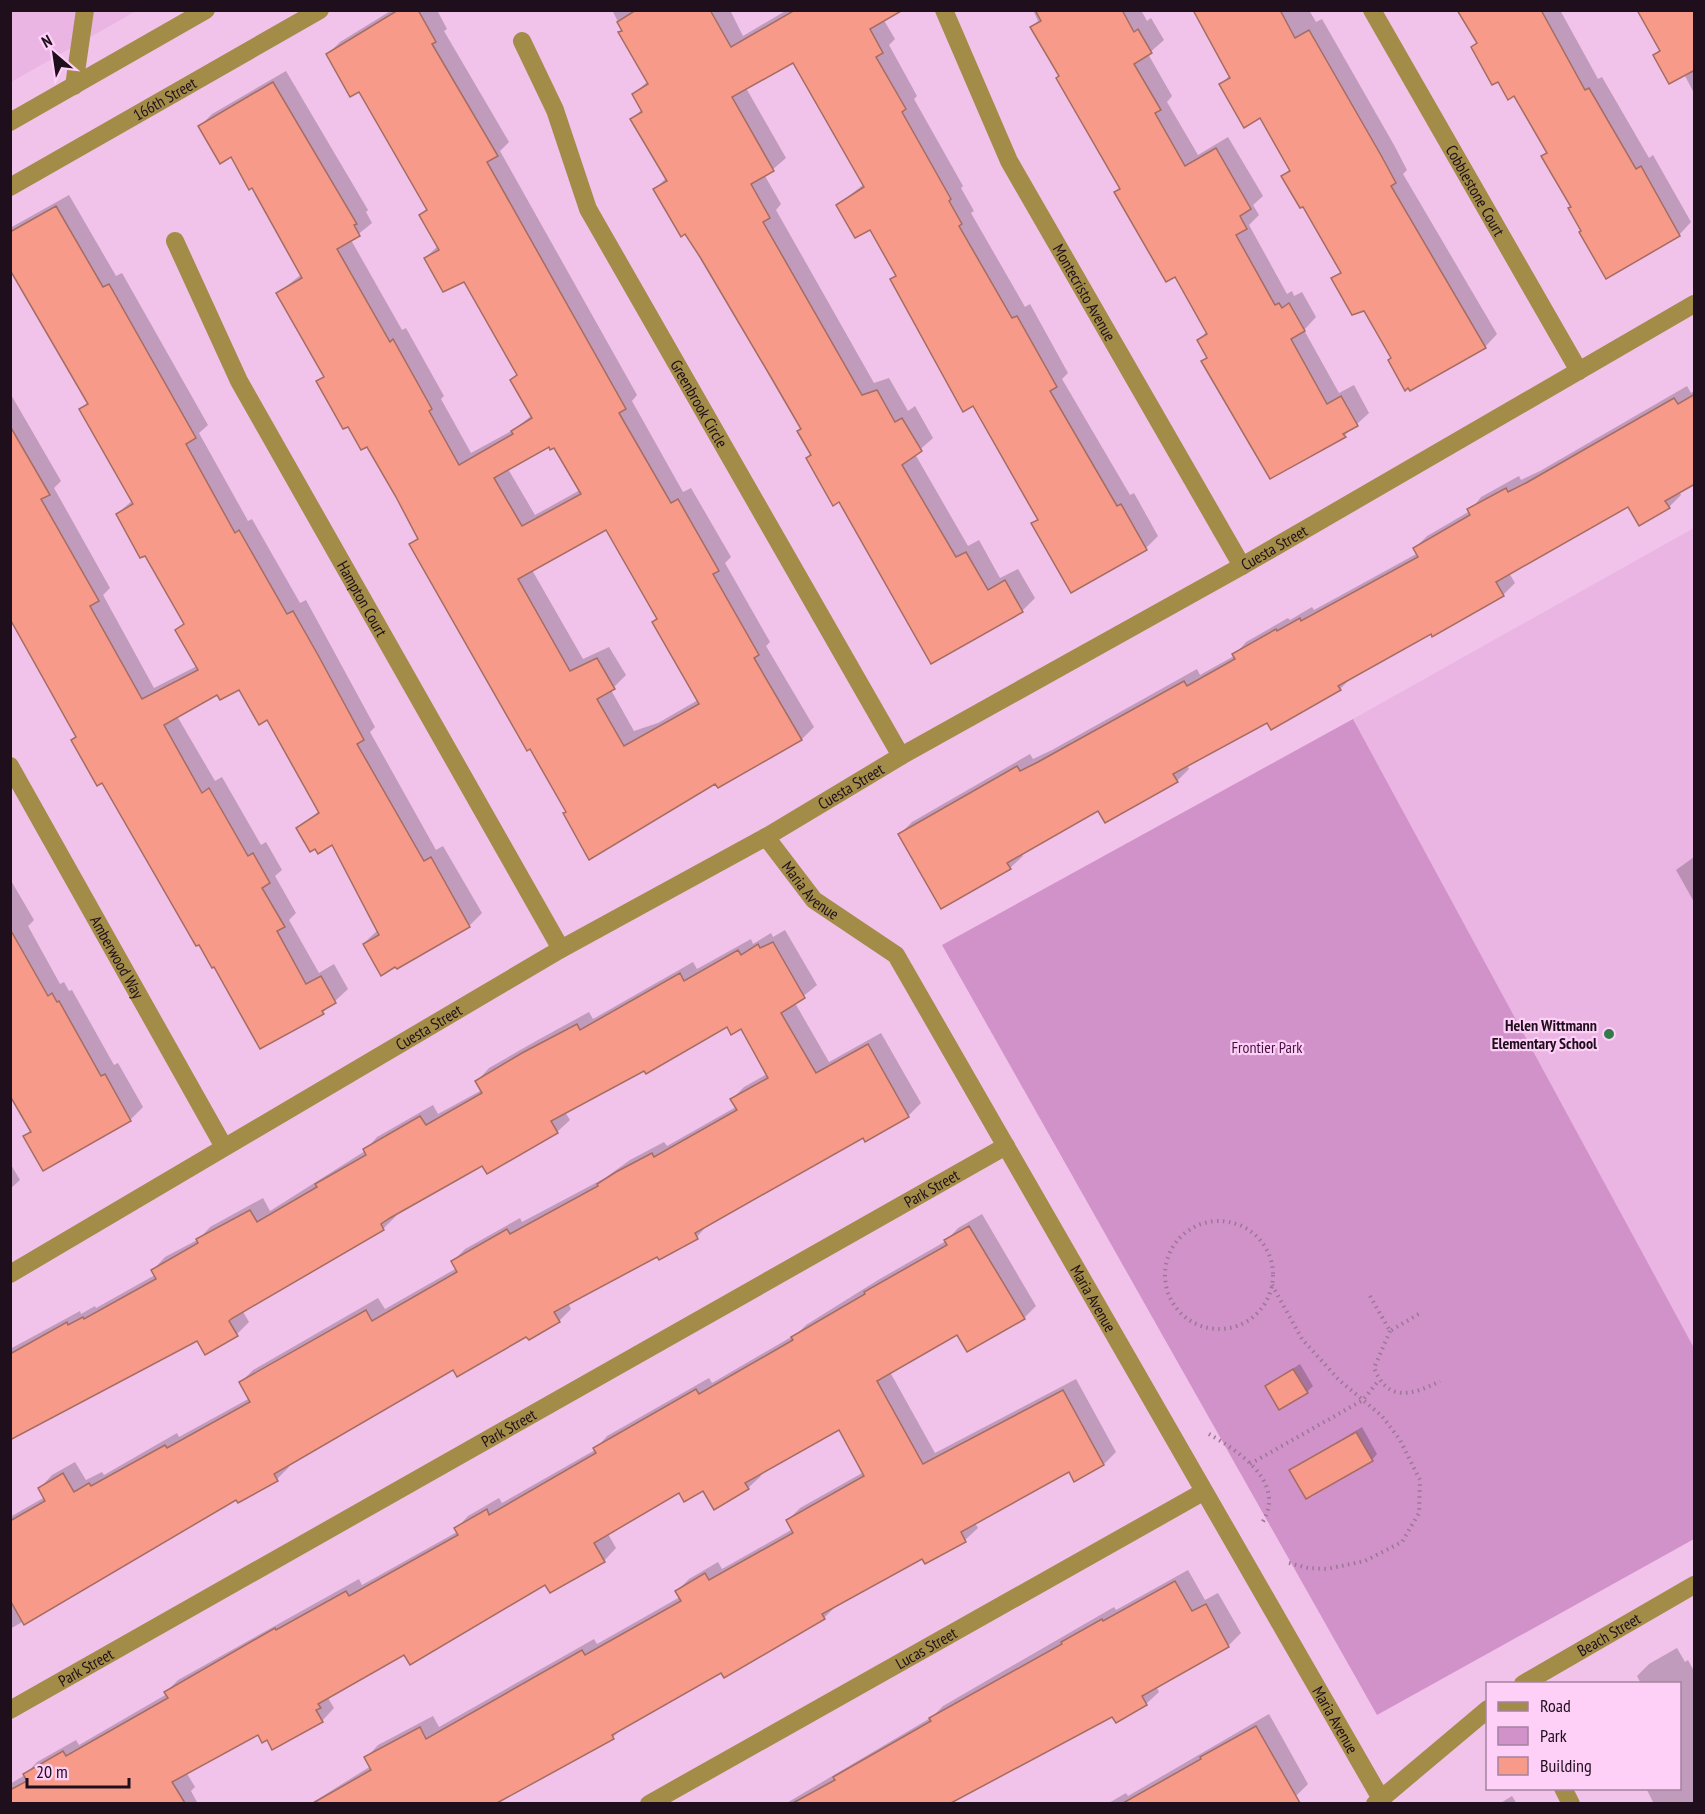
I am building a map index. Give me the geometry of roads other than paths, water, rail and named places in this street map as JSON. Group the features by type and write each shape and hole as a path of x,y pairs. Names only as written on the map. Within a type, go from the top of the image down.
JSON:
{"street":[{"path":"74,86 85,10"},
{"path":"10,122 206,10"},
{"name":"166th Street","path":"10,187 320,10"},
{"name":"Montecristo Avenue","path":"944,10 1009,161 1242,566"},
{"name":"Cobblestone Court","path":"1372,10 1579,371"},
{"name":"Greenbrook Circle","path":"522,41 555,110 588,209 901,756"},
{"name":"Hampton Court","path":"175,241 239,381 561,950"},
{"name":"Cuesta Street","path":"10,1274 561,950 766,837 901,756 1242,566 1695,304"},
{"name":"Amberwood Way","path":"10,766 224,1147"},
{"name":"Maria Avenue","path":"766,837 814,900 896,955 1377,1800"},
{"name":"Park Street","path":"10,1710 1006,1146"},
{"name":"Lucas Street","path":"649,1803 1203,1492"},
{"name":"Beach Street","path":"1525,1682 1695,1586"},
{"path":"1377,1800 1486,1711"}],"place":[{"name":"Helen Wittmann Elementary School","path":"1609,1034"}],"park label":[{"name":"Frontier Park","path":"1267,1047"}]}
